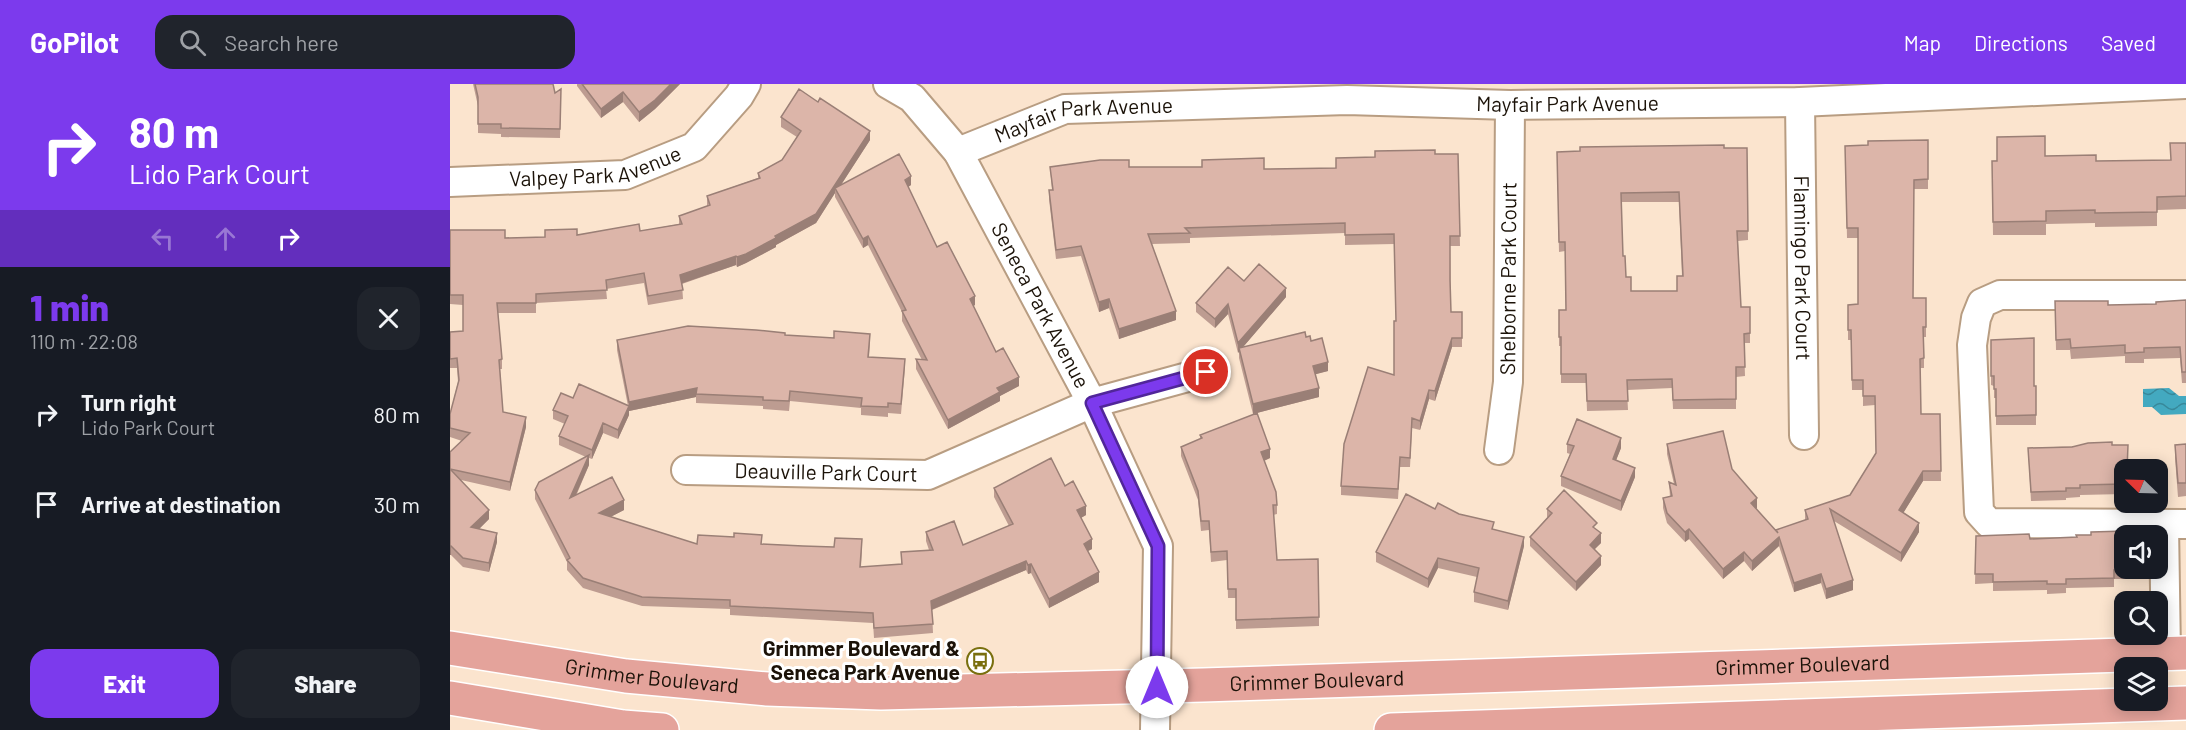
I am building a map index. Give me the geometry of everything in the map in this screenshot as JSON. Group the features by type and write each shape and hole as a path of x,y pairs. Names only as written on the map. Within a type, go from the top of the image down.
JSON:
{"main road":[{"name":"Grimmer Boulevard","path":"450,648 626,676 767,689 881,693 1157,687 2176,653"},
{"path":"450,698 623,727 662,730"},
{"path":"1391,730 2186,703"}],"street":[{"name":"Valpey Park Avenue","path":"450,182 625,174 694,147 740,96 746,84"},
{"name":"Seneca Park Avenue","path":"888,84 912,98 958,152 1092,403 1158,546 1155,730"},
{"name":"Mayfair Park Avenue","path":"958,152 1065,109 1347,92 1510,105 1631,94 1800,102 1933,90 2186,84"},
{"name":"Flamingo Park Court","path":"1800,102 1804,435"},
{"name":"Shelborne Park Court","path":"1499,450 1508,382 1510,105"},
{"path":"2176,653 2175,524 1989,523 1979,512 1972,345 1976,318 1982,303 2000,295 2186,295"},
{"name":"Deauville Park Court","path":"686,470 928,475 1092,403 1206,372"}],"water":[{"path":"2169,388 2179,396 2186,396 2186,414 2161,415 2152,407 2143,407 2143,389"}],"building":[{"path":"475,84 553,84 555,93 561,89 560,129 501,128 501,124 478,124 478,97"},
{"path":"582,84 671,84 639,112 623,92 601,109"},
{"path":"799,89 818,102 820,98 870,131 816,214 746,254 680,275 683,290 648,296 644,273 606,280 607,290 536,294 536,303 497,303 502,359 499,360 503,412 526,417 510,482 450,469 450,452 470,433 450,428 450,414 459,380 457,358 450,359 450,332 463,331 463,295 450,295 450,230 505,230 505,238 545,237 545,230 577,229 577,235 639,224 640,231 682,224 679,216 710,205 707,196 760,178 758,173 782,160 801,131 781,117"},
{"path":"2045,136 2045,156 2096,155 2096,161 2171,160 2170,143 2186,143 2186,196 2157,197 2157,212 2046,211 2046,221 1993,222 1992,161 1997,161 1997,137"},
{"path":"1928,140 1928,179 1914,180 1913,298 1926,298 1926,327 1923,327 1924,358 1920,359 1921,414 1940,414 1941,471 1923,471 1899,510 1919,523 1901,553 1830,509 1853,580 1826,589 1821,574 1794,583 1779,537 1752,561 1744,552 1723,569 1689,529 1685,532 1667,513 1663,498 1672,496 1669,482 1676,485 1667,444 1723,431 1732,469 1757,498 1751,503 1778,533 1776,530 1808,519 1805,510 1850,495 1876,453 1875,396 1863,396 1863,380 1852,380 1848,305 1858,304 1858,228 1847,228 1845,146 1868,145 1868,141"},
{"path":"1724,145 1724,148 1747,148 1748,231 1737,231 1741,307 1750,307 1750,333 1744,334 1745,367 1736,367 1736,399 1673,400 1672,379 1627,380 1628,401 1587,401 1586,374 1561,374 1559,310 1566,310 1565,242 1559,242 1557,152 1580,151 1580,147","holes":["1679,192 1683,276 1677,276 1677,291 1631,291 1631,277 1626,277 1625,256 1623,256 1621,193"]},
{"path":"1435,150 1435,154 1458,154 1460,236 1450,236 1450,280 1451,312 1462,312 1462,338 1452,338 1435,391 1429,390 1420,421 1412,418 1410,458 1400,457 1398,489 1341,486 1344,444 1368,367 1394,375 1394,321 1396,321 1394,234 1345,235 1345,223 1185,228 1190,233 1148,234 1176,311 1119,329 1109,299 1099,302 1081,246 1056,250 1049,190 1053,190 1050,167 1100,160 1129,160 1129,167 1202,167 1202,160 1264,158 1264,169 1336,168 1336,158 1375,157 1375,151"},
{"path":"899,154 911,176 905,180 937,247 947,242 975,296 970,299 996,352 1003,348 1019,377 997,388 1000,392 948,420 916,359 927,360 902,311 906,310 868,236 863,239 835,188"},
{"path":"1259,264 1286,288 1238,343 1228,304 1215,319 1196,303 1228,267 1244,281"},
{"path":"2186,300 2186,372 2182,372 2180,347 2144,348 2144,352 2125,353 2125,345 2071,348 2070,339 2056,340 2055,301 2108,301 2108,305 2156,304 2156,302"},
{"path":"688,326 834,338 834,331 870,334 868,357 905,359 901,404 888,403 888,407 861,406 862,398 790,391 789,401 763,400 763,397 696,394 697,388 629,402 617,340"},
{"path":"1305,332 1306,337 1310,336 1311,341 1322,338 1328,362 1313,366 1319,388 1253,404 1239,348"},
{"path":"2034,338 2036,415 1996,416 1996,389 1994,389 1994,376 1991,376 1991,340"},
{"path":"579,384 629,406 618,430 603,423 592,450 559,436 568,416 553,410 561,393 573,398"},
{"path":"1257,413 1270,449 1261,452 1276,492 1277,505 1273,505 1277,560 1318,559 1319,617 1236,620 1236,589 1228,589 1227,551 1211,552 1209,521 1201,521 1198,491 1181,447 1202,438 1200,435"},
{"path":"1577,419 1621,438 1613,459 1635,468 1621,501 1561,476 1574,446 1567,444"},
{"path":"2112,442 2112,445 2128,445 2127,459 2114,459 2114,484 2080,485 2080,488 2066,488 2066,491 2031,492 2028,448 2072,447 2088,443"},
{"path":"2186,444 2186,483 2178,483 2175,445"},
{"path":"589,455 570,498 612,477 624,500 599,513 697,544 698,535 734,537 734,533 762,535 761,544 803,546 834,547 835,538 862,539 860,567 902,564 901,552 933,550 926,532 954,521 963,545 1013,524 994,488 1051,458 1065,486 1073,481 1086,506 1077,510 1092,539 1084,544 1099,572 1049,599 1031,564 1028,565 1026,561 931,601 933,624 874,628 873,613 730,606 730,600 642,597 583,578 567,560 570,558 535,490 539,482"},
{"path":"450,469 489,510 471,527 497,533 489,563 463,558 450,546"},
{"path":"1564,490 1597,523 1593,527 1601,533 1590,545 1601,556 1576,582 1530,537 1552,513 1547,509"},
{"path":"1406,494 1435,509 1438,503 1459,514 1494,522 1492,529 1524,537 1508,601 1474,592 1479,568 1438,558 1428,579 1376,552"},
{"path":"2114,531 2114,578 2066,579 2066,584 2047,584 2047,581 1993,582 1993,574 1975,574 1976,536 2029,534 2030,539 2077,537 2076,535 2091,535 2091,532"}],"place":[{"name":"Grimmer Boulevard & Seneca Park Avenue","path":"980,661"}],"route":[{"path":"1157,687 1158,546 1092,403 1206,372"}]}
